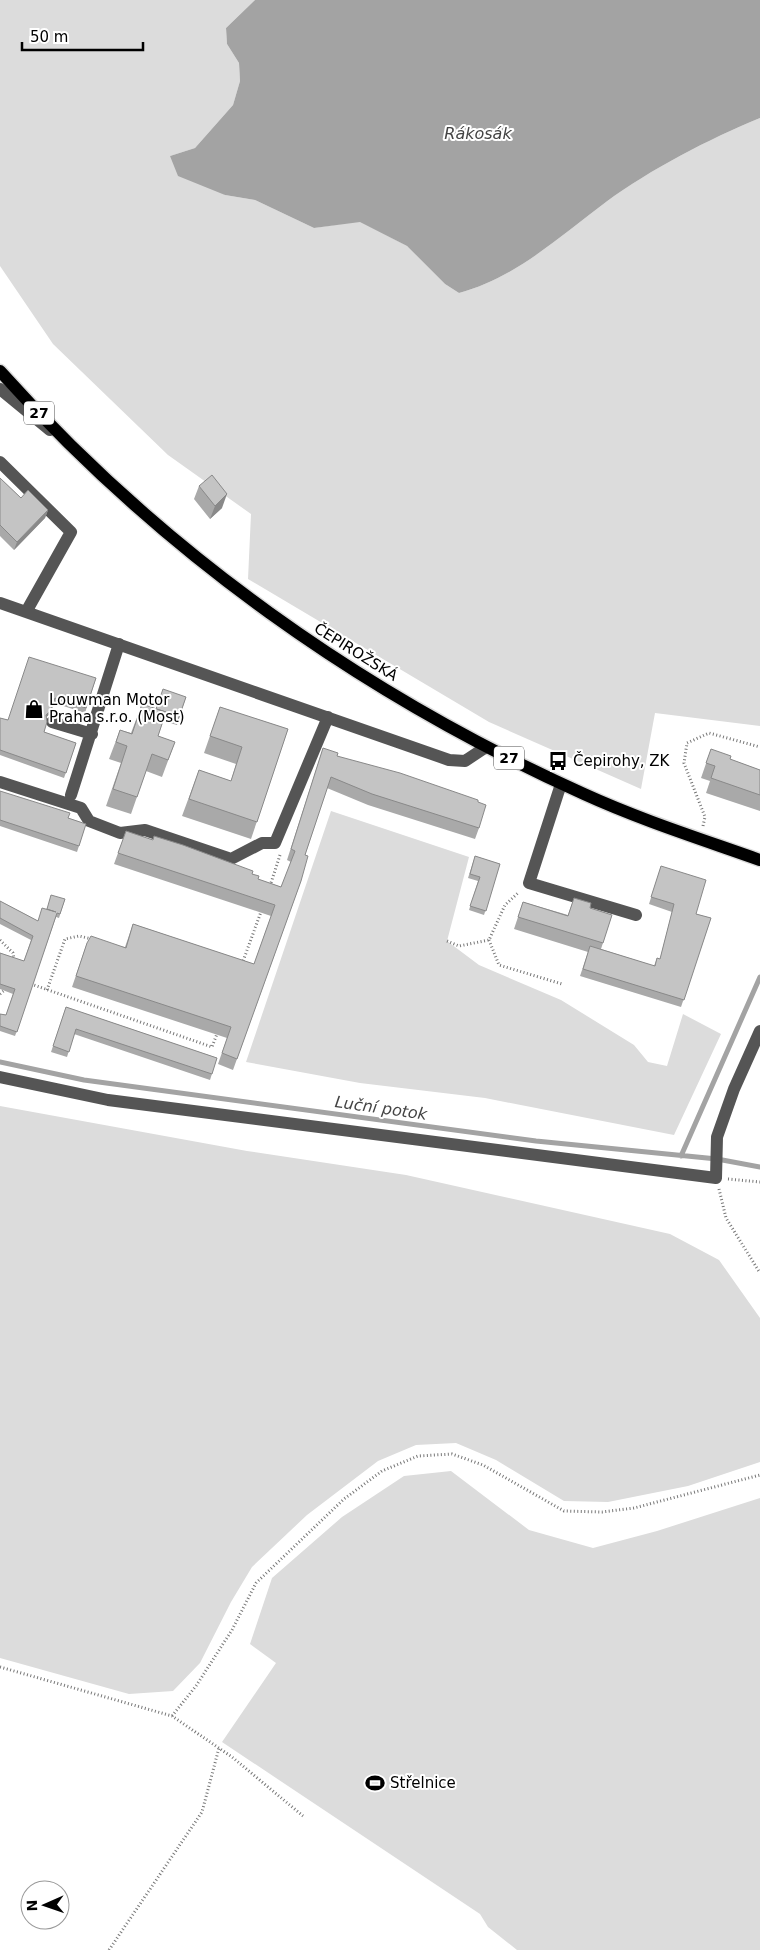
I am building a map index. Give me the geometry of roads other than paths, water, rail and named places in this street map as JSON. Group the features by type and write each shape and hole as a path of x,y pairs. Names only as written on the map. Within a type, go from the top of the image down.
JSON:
{"main road":[{"name":"ČEPIROŽSKÁ","path":"0,372 80,454 165,532 218,576 269,614 358,672 486,747 562,784 699,839 760,860"}],"street":[{"path":"0,389 80,454"},
{"path":"0,462 71,532 26,612"},
{"path":"0,603 450,760 466,761 486,747"},
{"path":"71,795 92,734 119,644"},
{"path":"0,782 80,808 89,821 120,833 145,830 231,859 262,843 275,843 328,718"},
{"path":"52,722 92,734"},
{"path":"562,784 529,883 636,914"},
{"path":"0,1078 108,1100 716,1178 717,1138 734,1089 760,1031"}],"water":[{"name":"Rákosák","path":"255,0 760,0 760,118 721,135 661,166 606,202 537,255 518,267 480,286 459,293 445,284 407,246 360,222 314,228 255,200 225,195 178,176 170,156 195,148 233,105 240,81 239,63 227,44 226,28"}],"waterway":[{"path":"681,1156 760,977"},
{"name":"Luční potok","path":"0,1062 84,1080 536,1141 717,1159 760,1167"}],"place":[{"name":"Louwman Motor Praha s.r.o. (Most)","path":"34,709"},
{"name":"Čepirohy, ZK","path":"558,761"},
{"name":"Střelnice","path":"375,1783"}]}
